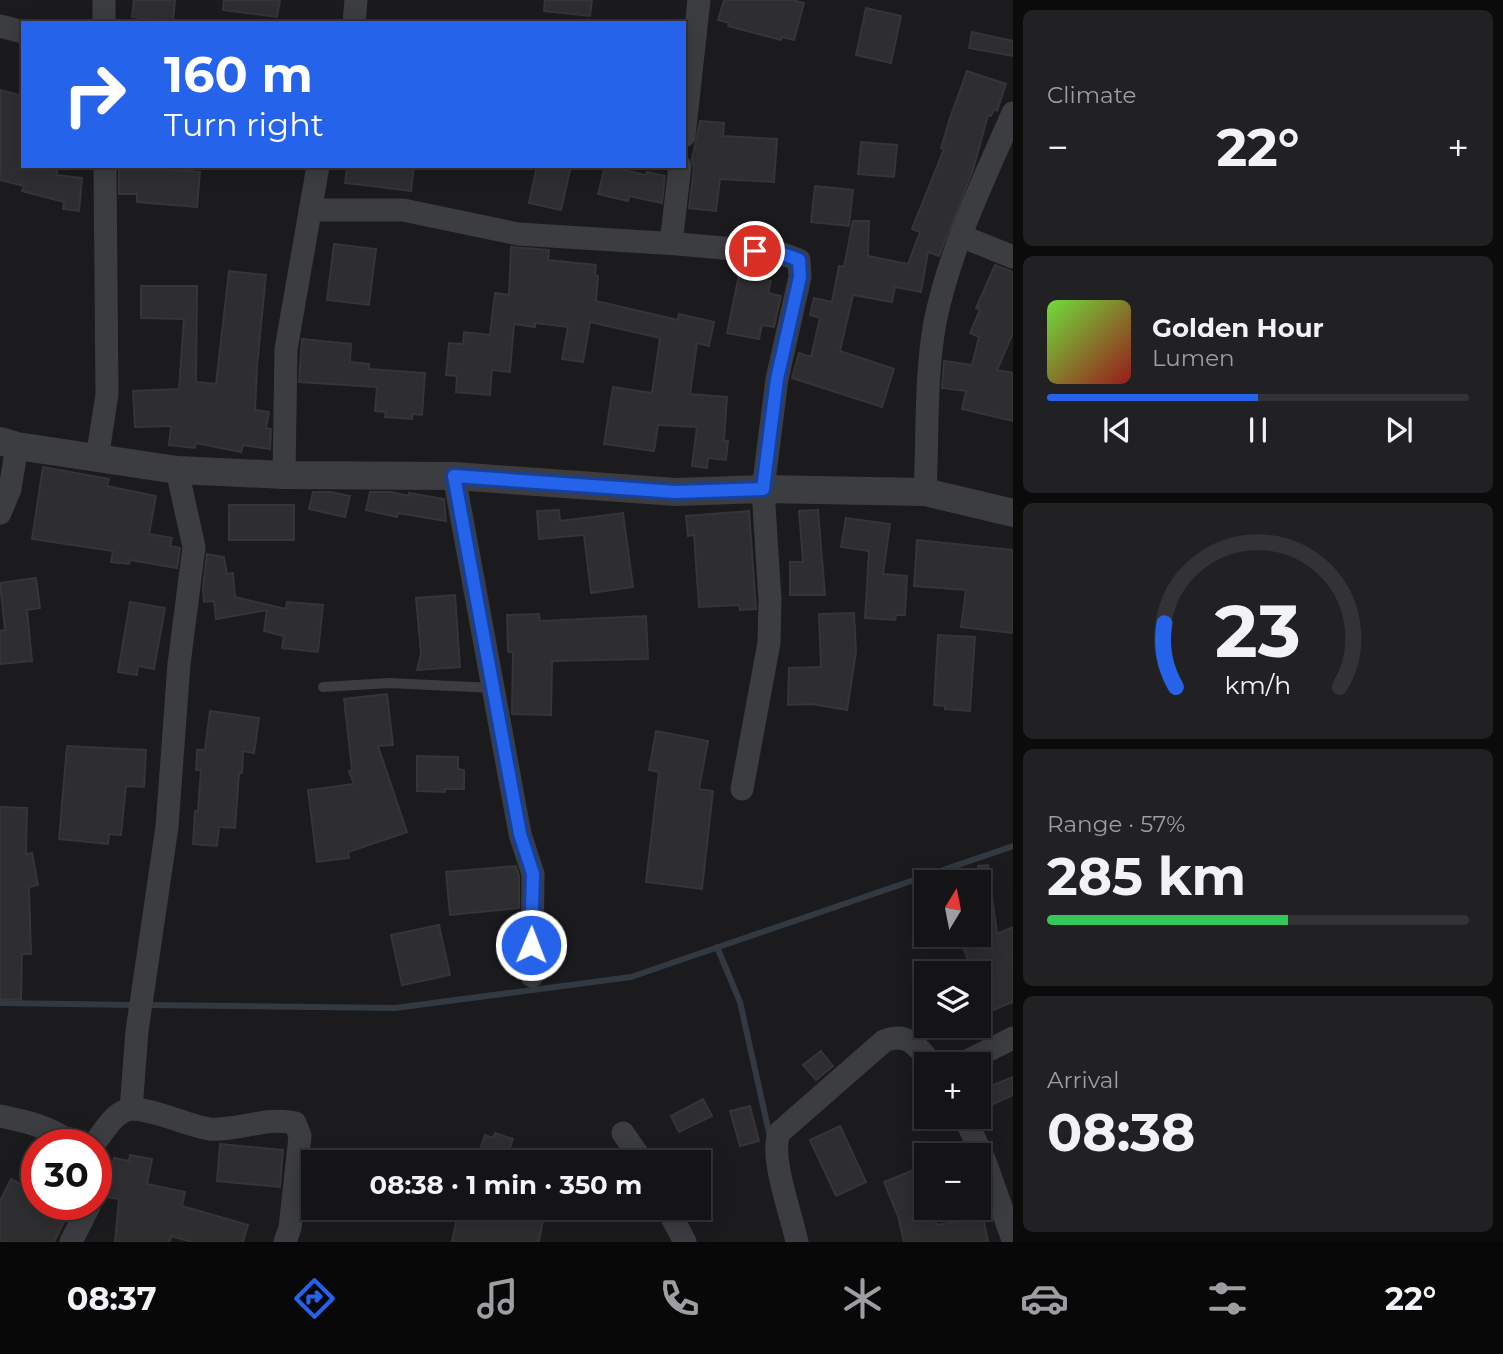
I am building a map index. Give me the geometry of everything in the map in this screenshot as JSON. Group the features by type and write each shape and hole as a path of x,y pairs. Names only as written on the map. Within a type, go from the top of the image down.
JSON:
{"street":[{"path":"104,0 104,21"},
{"path":"354,21 356,0"},
{"path":"686,118 699,0"},
{"path":"0,26 21,31"},
{"path":"925,492 930,366 935,324 969,212 1013,113"},
{"path":"97,459 107,394 105,168"},
{"path":"284,475 286,349 318,168"},
{"path":"671,243 680,168"},
{"path":"310,210 403,210 518,234 780,253 799,260 800,277 777,379 763,489 770,600 769,643 742,789"},
{"path":"961,236 1013,257"},
{"path":"0,513 10,489 9,444 177,470 284,475 454,476 676,492 763,489 925,492 1013,513"},
{"path":"131,1109 137,1031 167,827 179,664 194,547 177,470"},
{"path":"454,476 520,834 533,874 533,976"},
{"path":"797,1242 775,1157 780,1132 884,1041 906,1038 922,1052"},
{"path":"985,1052 1013,1038"},
{"path":"106,1129 118,1113 131,1109 146,1110 192,1126 212,1129 234,1129 281,1119 295,1123 300,1136 290,1228 285,1242"},
{"path":"0,1116 46,1129"},
{"path":"970,1129 985,1159 1013,1240"},
{"path":"623,1133 635,1150"},
{"path":"71,1242 82,1220"},
{"path":"673,1220 685,1242"}],"lane":[{"path":"323,687 390,683 493,688"}],"building":[{"path":"134,0 175,0 173,21 132,17"},
{"path":"224,0 280,0 277,17 223,10"},
{"path":"545,0 592,0 590,16 544,11"},
{"path":"724,0 792,0 804,3 794,40 782,37 781,40 728,26 729,23 718,20"},
{"path":"866,8 901,16 891,63 856,55"},
{"path":"972,32 1013,41 1013,56 969,48"},
{"path":"967,71 1006,84 997,111 994,109 991,116 988,115 973,170 939,256 928,252 921,292 895,287 892,302 853,295 840,351 894,369 882,407 792,378 799,353 811,357 820,318 810,315 814,298 832,302 839,266 844,267 853,221 869,221 868,256 908,264 920,232 912,229 944,149 941,148"},
{"path":"0,90 21,95 21,168 58,168 56,175 82,178 79,211 63,209 64,202 22,191 24,186 0,180"},
{"path":"700,121 724,123 723,136 777,139 774,182 720,179 716,211 689,208 694,168 692,159"},
{"path":"861,142 897,145 894,177 858,174"},
{"path":"119,168 200,172 197,207 137,202 137,194 119,194"},
{"path":"347,168 414,168 411,191 345,183"},
{"path":"537,168 571,168 561,210 529,203"},
{"path":"604,168 665,176 662,203 629,196 628,201 598,194"},
{"path":"815,186 853,190 849,226 811,222"},
{"path":"334,244 376,249 369,305 327,300"},
{"path":"511,247 549,250 548,260 596,265 596,301 678,320 679,314 714,322 709,346 697,343 690,394 727,397 724,441 728,441 726,460 708,458 707,468 692,466 697,427 658,425 654,451 604,444 613,387 652,393 660,338 590,322 583,362 562,359 568,327 535,323 535,327 514,324 510,372 492,370 490,395 456,392 457,376 446,375 449,343 463,344 464,332 490,335 495,293 509,295"},
{"path":"995,265 1013,272 1013,333 997,370 1013,373 1013,421 962,409 966,391 942,388 944,361 972,365 979,337 970,333 980,310 976,308"},
{"path":"229,271 266,275 255,410 269,412 266,428 271,429 270,449 243,445 241,452 196,443 195,448 169,445 171,426 135,427 133,391 179,389 184,319 141,318 141,286 197,286 196,382 216,384"},
{"path":"739,275 771,281 768,293 781,296 774,327 762,325 759,339 727,333"},
{"path":"302,339 351,344 350,362 369,364 369,369 425,373 422,415 413,414 412,419 385,417 386,412 375,411 377,387 299,382"},
{"path":"43,467 109,479 107,486 156,496 149,534 172,538 170,546 180,548 177,568 130,560 129,564 111,562 113,551 32,539"},
{"path":"313,492 350,496 345,517 309,509"},
{"path":"370,492 391,492 409,496 409,493 444,499 446,521 398,513 397,517 366,510"},
{"path":"229,505 294,505 294,540 229,540"},
{"path":"559,510 560,521 623,513 633,587 591,593 584,535 539,539 537,511"},
{"path":"818,510 825,595 790,595 790,562 803,562 799,511"},
{"path":"749,511 756,609 740,610 739,605 699,607 694,535 688,536 686,516"},
{"path":"846,518 890,524 883,574 907,576 905,615 896,615 895,620 865,618 869,551 841,547"},
{"path":"917,540 1013,550 1013,633 961,627 966,590 914,586"},
{"path":"207,554 224,557 227,574 233,573 235,597 286,609 287,602 323,605 318,652 282,648 284,636 264,631 267,610 216,619 214,601 204,602"},
{"path":"36,578 40,608 27,610 32,661 0,664 0,631 5,630 0,583"},
{"path":"455,595 460,667 417,670 421,654 416,598"},
{"path":"130,602 165,608 154,669 138,666 137,675 118,672"},
{"path":"854,613 856,652 847,710 812,704 788,705 789,668 821,667 819,614"},
{"path":"539,614 540,621 646,616 648,659 552,661 551,715 512,714 513,652 508,652 507,615"},
{"path":"938,635 975,637 970,711 945,709 945,706 934,705"},
{"path":"387,694 393,745 378,746 407,832 348,852 349,858 317,862 308,790 354,784 349,771 352,770 344,699"},
{"path":"210,711 259,718 254,753 243,751 235,828 219,827 217,846 193,844 201,770 196,770 197,750 205,750"},
{"path":"656,731 708,741 699,789 713,791 702,889 646,882 659,772 649,770"},
{"path":"67,746 146,750 144,787 126,786 121,835 109,834 108,844 59,839"},
{"path":"417,756 458,757 458,769 464,770 464,789 445,789 445,792 417,791"},
{"path":"0,807 27,808 26,854 32,853 38,885 29,887 31,954 22,954 21,1000 0,999"},
{"path":"988,865 989,870 978,870 978,866"},
{"path":"516,866 519,876 519,908 450,915 446,872"},
{"path":"991,888 997,934 1013,927 1013,1002 991,1011 991,961 969,961 963,947 991,947"},
{"path":"439,925 450,975 402,985 391,935"},
{"path":"821,1051 833,1066 816,1080 803,1065"},
{"path":"1013,1077 1013,1095 991,1105 991,1086"},
{"path":"703,1099 712,1116 679,1132 671,1116"},
{"path":"750,1106 759,1141 740,1146 730,1111"},
{"path":"840,1126 866,1182 836,1196 810,1140"},
{"path":"495,1133 513,1139 509,1150 480,1150 485,1135 493,1138"},
{"path":"220,1144 283,1150 280,1187 217,1181"},
{"path":"130,1155 152,1159 147,1184 185,1192 182,1206 248,1225 243,1242 192,1242 171,1236 170,1242 115,1242 119,1199 112,1198 112,1166 114,1158 129,1161"},
{"path":"914,1170 914,1220 936,1220 937,1225 984,1220 988,1242 904,1242 898,1216 884,1182"},
{"path":"11,1179 21,1184 21,1220 65,1220 54,1242 0,1242 0,1201"},
{"path":"457,1220 543,1220 539,1242 452,1242"}],"waterway":[{"path":"145,1005 395,1008 631,977 1013,846"},
{"path":"717,947 740,1002 770,1137"},
{"path":"0,1003 135,1005"}],"route":[{"path":"531,945 533,874 520,834 454,476 676,492 763,489 777,379 800,277 799,260 780,253 755,251"}]}
